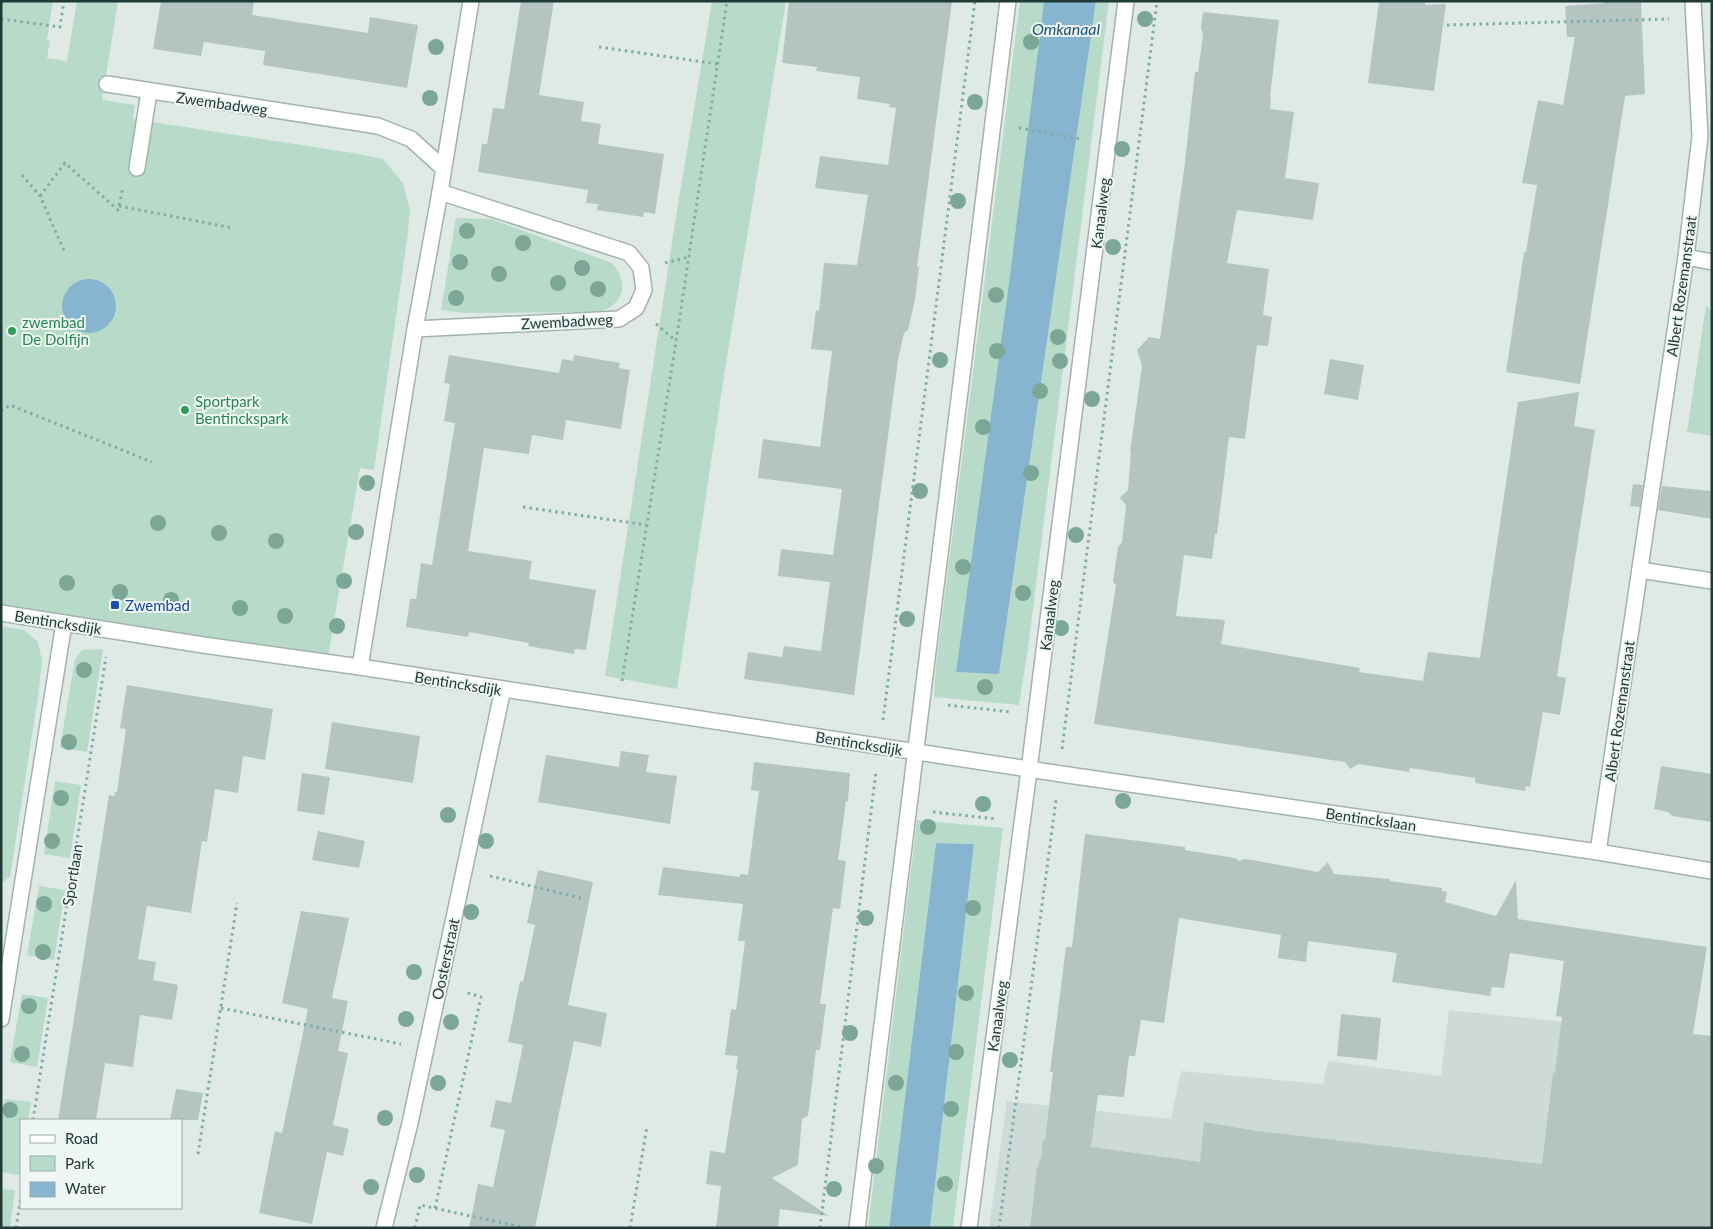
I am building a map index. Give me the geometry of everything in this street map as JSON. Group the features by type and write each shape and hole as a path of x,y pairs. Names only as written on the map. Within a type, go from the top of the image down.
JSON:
{"street":[{"path":"360,667 414,329 440,192 471,1"},
{"path":"857,1228 1008,1"},
{"name":"Kanaalweg","path":"969,1228 1023,822 1126,1"},
{"name":"Albert Rozemanstraat","path":"1598,852 1686,257 1700,136 1693,1"},
{"name":"Zwembadweg","path":"107,84 378,126 411,139 443,168"},
{"path":"137,168 149,92"},
{"name":"Zwembadweg","path":"414,329 619,319 636,308 644,290 641,268 629,253 440,192"},
{"path":"1686,257 1712,262"},
{"path":"1640,570 1712,581"},
{"name":"Bentincksdijk","path":"1,612 110,631 360,667 1029,770"},
{"path":"1,1018 64,623"},
{"name":"Oosterstraat","path":"384,1228 426,1049 503,690"},
{"name":"Bentinckslaan","path":"1029,770 1598,852 1712,871"}],"path":[{"path":"1,19 60,27 64,1"},
{"path":"618,707 676,342 727,1"},
{"path":"820,1228 885,696 975,1"},
{"path":"999,1228 1060,774 1157,1"},
{"path":"1447,25 1694,18"},
{"path":"599,47 718,64"},
{"path":"1021,128 1078,138"},
{"path":"40,196 65,163 118,210 127,168 137,168"},
{"path":"22,175 40,196 65,253"},
{"path":"119,206 233,228"},
{"path":"1,411 10,405 152,462"},
{"path":"523,507 647,525"},
{"name":"Sportlaan","path":"33,1119 110,631"},
{"path":"885,696 1066,718"},
{"path":"872,804 908,810 1023,822"},
{"path":"488,886 490,876 585,898"},
{"path":"198,1154 237,903"},
{"path":"435,1208 481,997 465,993 467,983"},
{"path":"221,1008 426,1049"},
{"path":"630,1228 647,1126"},
{"path":"16,1228 20,1202"},
{"path":"414,1228 420,1205 526,1228"}],"shaded area":[{"path":"1449,1010 1595,1025 1712,1228 989,1228 1007,1101 1171,1119 1181,1071 1323,1084 1328,1061 1441,1076"}],"green space":[{"name":"Sportpark Bentinckspark","path":"1,1 53,1 47,40 50,41 47,58 67,61 77,1 118,1 102,100 135,105 133,119 383,159 403,183 410,211 374,470 360,468 328,657 1,604"},
{"path":"712,1 786,1 724,376 677,689 605,676 678,204"},
{"path":"1020,1 1044,1 1009,283 956,672 999,673 1096,1 1109,1 1028,649 1019,705 934,697 936,665"},
{"path":"456,218 491,219 612,263 621,278 621,294 613,305 599,312 464,313 441,310"},
{"path":"1706,305 1712,311 1712,436 1687,432"},
{"path":"1,626 24,630 38,642 42,661 10,877 1,883"},
{"path":"103,649 87,752 60,748 75,659 82,650"},
{"path":"55,781 81,785 70,858 44,854"},
{"path":"917,820 1003,828 953,1228 930,1228 974,844 936,843 889,1228 868,1228"},
{"path":"39,886 65,890 54,960 27,955"},
{"path":"22,994 48,998 37,1067 10,1062"},
{"path":"5,1099 31,1102 28,1119 20,1119 20,1175 1,1172 1,1120"},
{"path":"1,1189 15,1190 10,1228 1,1228"}],"water":[{"name":"Omkanaal","path":"1044,1 1096,1 999,674 956,672 1009,283"},
{"path":"84,279 94,279 104,283 112,291 116,306 112,321 104,329 94,333 84,333 74,329 66,321 62,311 62,301 66,291 74,283"},
{"path":"936,843 974,844 930,1228 889,1228"}],"building":[{"path":"161,1 254,1 252,15 368,33 370,17 418,25 407,88 263,65 265,51 204,42 201,56 153,49"},
{"path":"521,1 554,1 539,95 584,102 581,121 601,124 598,144 664,154 655,214 644,212 643,217 597,210 598,204 586,203 588,190 478,172 482,144 487,144 493,108 504,109"},
{"path":"789,1 952,1 917,267 919,267 915,300 908,330 904,333 898,360 854,695 744,679 748,652 782,657 784,646 821,651 830,582 778,576 781,549 833,555 842,489 758,478 763,439 820,447 832,351 811,349 816,310 819,311 824,263 857,265 868,195 815,188 820,156 888,165 896,108 889,107 890,104 857,99 860,77 816,71 817,67 782,63"},
{"path":"1379,1 1425,1 1425,5 1446,4 1434,91 1368,83"},
{"path":"1605,1 1641,1 1645,94 1625,96 1580,384 1506,372 1524,252 1526,252 1537,185 1522,183 1538,100 1563,105 1575,37 1567,37 1565,6 1605,3"},
{"path":"1203,12 1279,20 1270,109 1294,112 1285,178 1319,183 1313,220 1237,210 1227,263 1269,269 1263,315 1272,317 1268,346 1257,345 1245,439 1229,437 1217,534 1215,534 1212,559 1184,555 1176,616 1225,620 1221,644 1360,668 1359,672 1423,681 1428,652 1480,658 1518,402 1579,392 1574,426 1595,430 1557,676 1566,678 1560,715 1543,712 1530,787 1526,786 1525,791 1475,783 1475,778 1410,768 1409,772 1359,764 1350,769 1345,762 1094,724 1116,585 1113,582 1118,547 1122,542 1126,505 1120,498 1128,490 1130,452 1142,366 1137,350 1149,337 1160,339 1184,170 1195,72 1198,72 1203,35 1201,27"},
{"path":"449,355 559,373 562,359 573,361 574,355 620,363 619,368 630,370 621,429 566,420 563,440 532,435 529,454 484,448 468,551 532,561 529,579 596,590 586,650 575,649 574,654 528,646 529,643 469,632 468,637 406,627 410,599 416,599 421,563 432,565 455,423 444,421 450,384 444,383"},
{"path":"1330,359 1364,365 1358,400 1324,394"},
{"path":"1633,484 1643,485 1640,507 1630,506"},
{"path":"1662,486 1712,491 1712,519 1658,510"},
{"path":"127,685 273,709 265,760 243,756 238,793 215,789 207,842 202,841 191,913 147,906 138,959 156,962 153,980 178,985 172,1020 140,1015 133,1067 105,1063 96,1119 58,1119 109,795 114,796 115,792 117,792 126,729 120,728"},
{"path":"332,722 420,736 413,783 325,769"},
{"path":"621,751 649,755 646,772 677,776 670,824 538,802 546,755 619,767"},
{"path":"754,762 850,773 848,801 846,801 838,860 846,861 840,909 833,908 820,1004 826,1004 820,1050 816,1050 808,1116 802,1119 798,1165 772,1178 829,1216 780,1209 778,1228 716,1228 721,1186 706,1184 710,1151 725,1153 738,1069 736,1069 738,1056 725,1055 731,1009 736,1010 745,941 738,941 743,904 658,895 663,867 740,877 740,874 748,875 759,791 751,790"},
{"path":"1661,766 1712,774 1712,822 1672,816 1668,812 1654,809"},
{"path":"302,773 330,777 324,815 297,811"},
{"path":"318,831 365,841 359,868 312,860"},
{"path":"1085,834 1185,847 1185,850 1235,858 1239,861 1244,859 1252,860 1318,872 1328,862 1334,874 1390,879 1390,881 1442,888 1442,891 1447,892 1445,902 1496,916 1516,880 1518,919 1707,947 1693,1034 1712,1036 1712,1228 1030,1228 1037,1168 1041,1159 1043,1140 1045,1141 1053,1072 1050,1072 1066,947 1072,947","holes":["1179,918 1281,935 1278,958 1306,962 1308,941 1397,953 1392,982 1490,996 1492,987 1504,988 1510,953 1564,961 1556,1016 1562,1017 1542,1164 1256,1131 1204,1122 1200,1162 1091,1147 1098,1095 1124,1097 1129,1056 1135,1056 1141,1020 1164,1023"]},
{"path":"538,870 593,882 568,1005 607,1013 601,1047 574,1041 535,1228 469,1228 478,1184 493,1187 505,1130 490,1127 496,1100 511,1103 523,1045 508,1042 520,981 523,982 535,925 527,923"},
{"path":"301,911 349,918 332,998 348,1001 338,1051 348,1053 333,1125 349,1129 343,1156 327,1152 312,1224 259,1213 275,1131 282,1133 308,1009 282,1003"},
{"path":"1341,1014 1381,1018 1377,1060 1337,1056"},
{"path":"176,1089 203,1093 198,1120 170,1119"}],"place":[{"name":"zwembad De Dolfijn","path":"12,331"},
{"name":"Sportpark Bentinckspark","path":"185,410"},
{"name":"Zwembad","path":"115,605"}]}
